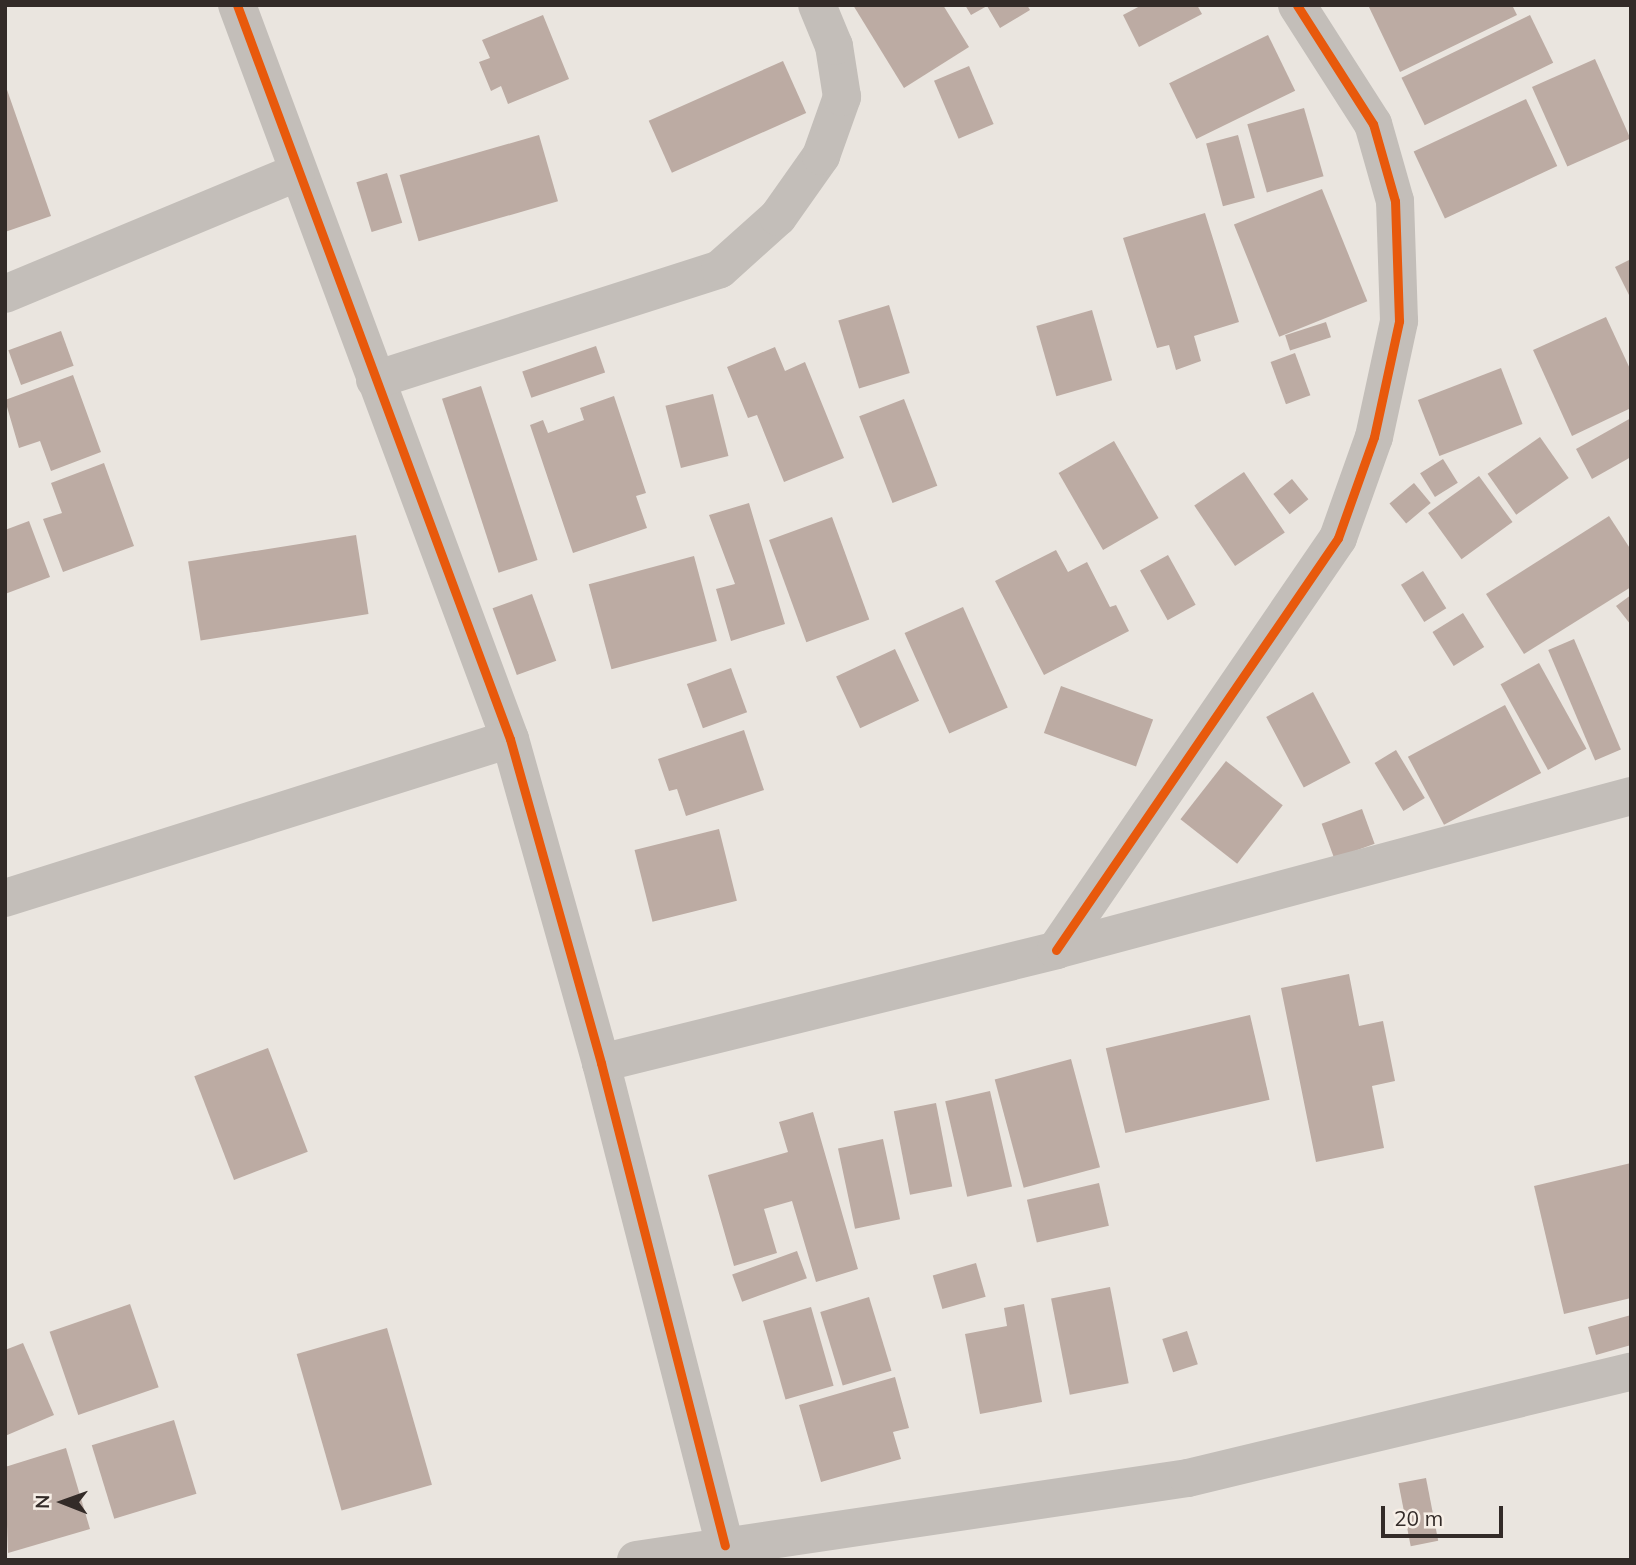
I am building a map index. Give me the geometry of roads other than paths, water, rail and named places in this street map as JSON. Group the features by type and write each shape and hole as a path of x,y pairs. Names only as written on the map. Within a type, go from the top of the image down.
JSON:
{"street":[{"path":"237,5 296,173 510,739 601,1063 725,1545"},
{"path":"375,380 720,270 778,217 821,156 842,97 834,46 817,5"},
{"path":"1056,950 1338,538 1374,437 1399,321 1395,201 1373,124 1297,5"},
{"path":"5,294 296,173"},
{"path":"5,898 510,739"},
{"path":"601,1063 1056,950 1631,796"},
{"path":"636,1560 1188,1478 1631,1372"}]}
